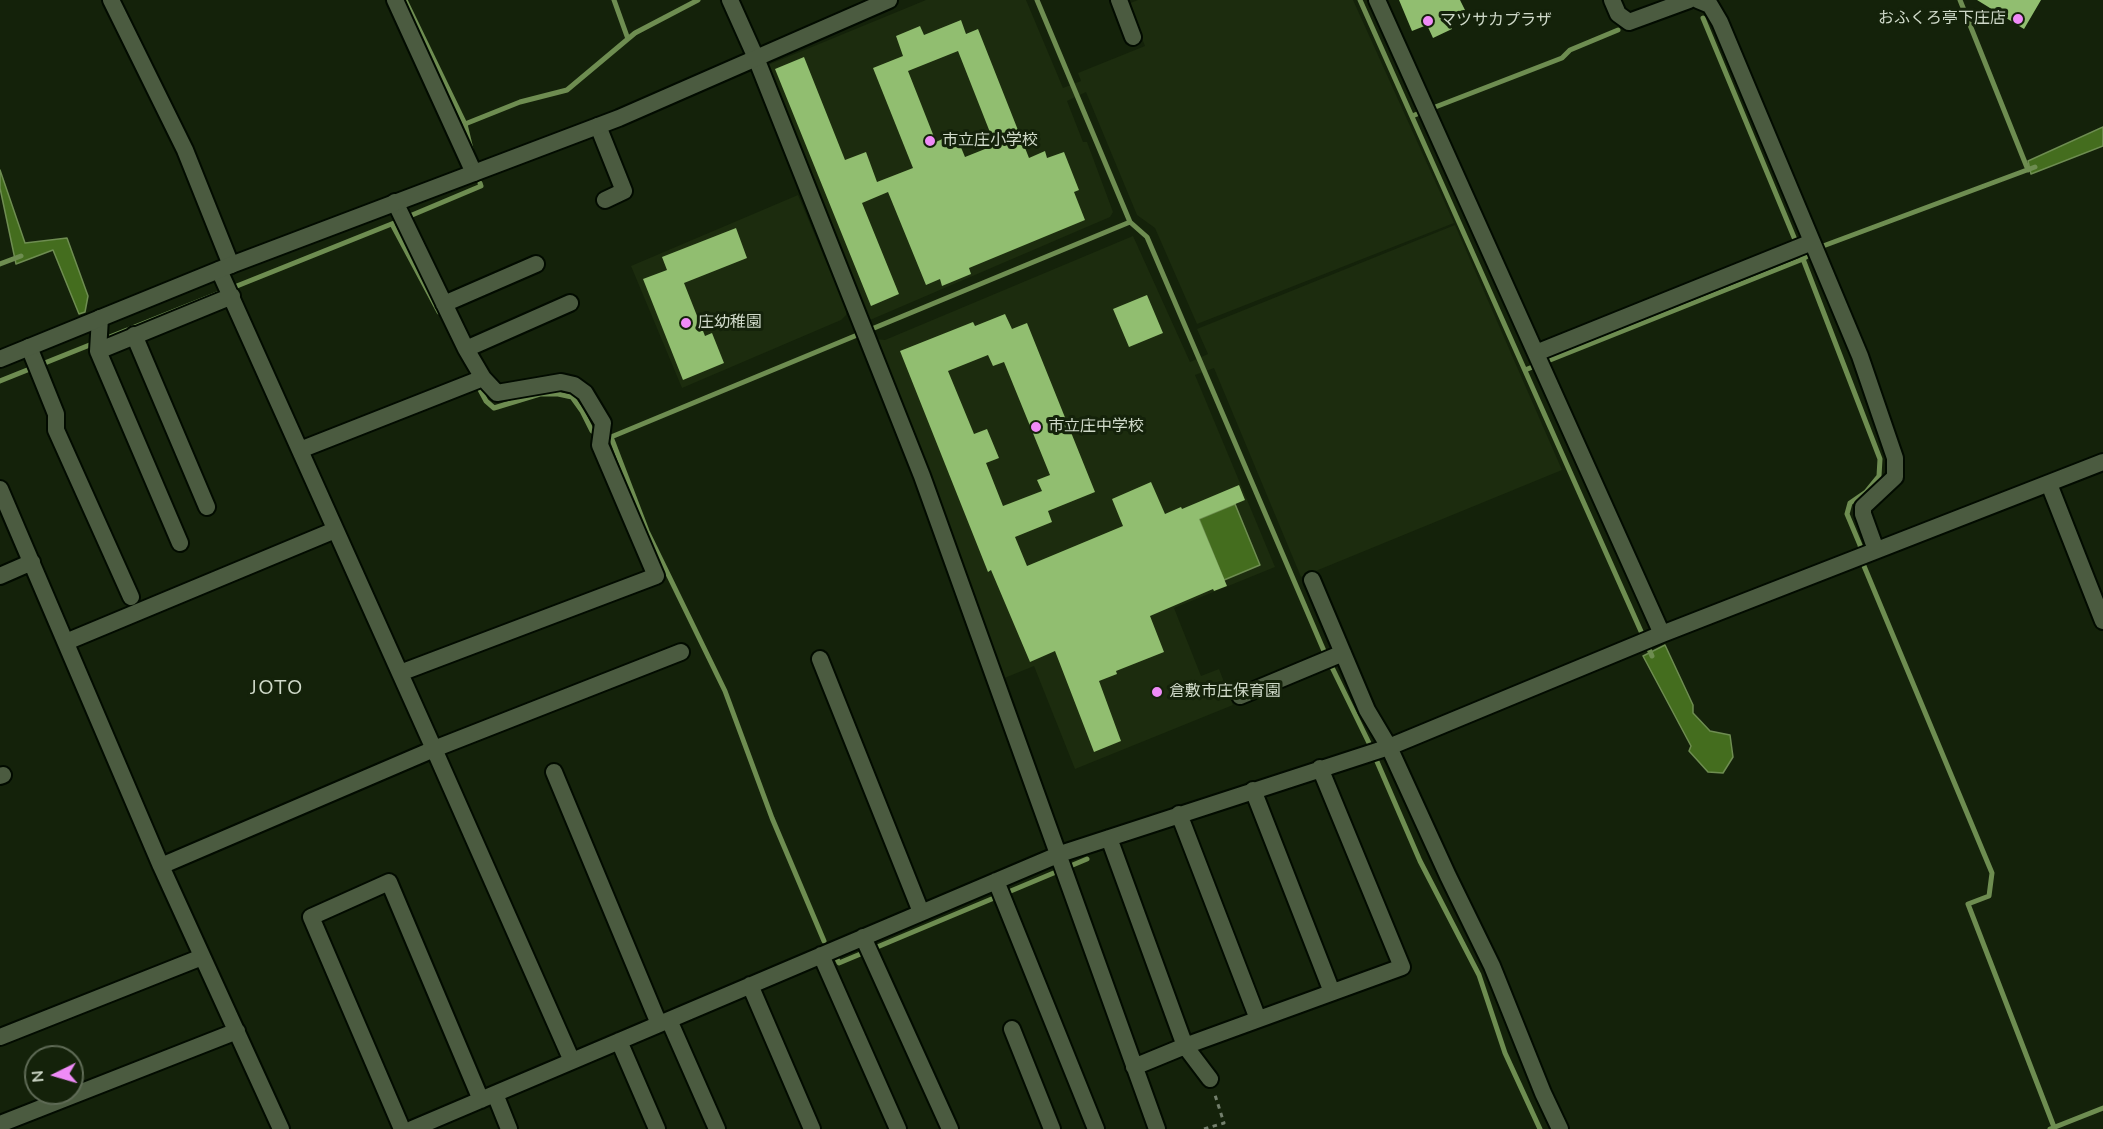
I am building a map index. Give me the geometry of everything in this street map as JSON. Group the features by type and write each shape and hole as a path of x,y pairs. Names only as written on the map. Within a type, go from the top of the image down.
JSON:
{"street":[{"path":"111,0 185,150 227,281 334,530 434,748 572,1062"},
{"path":"394,0 474,173"},
{"path":"730,0 756,58 922,476 1157,1129"},
{"path":"0,359 34,360 100,318 227,281 401,214 474,173 598,126 889,0"},
{"path":"1119,0 1133,37"},
{"path":"1377,0 1539,360 1651,639"},
{"path":"1612,0 1618,15 1629,22 1689,0"},
{"path":"1698,0 1710,5 1720,22 1808,248 1860,356 1895,458 1895,477 1863,507 1867,554"},
{"path":"598,126 624,191 605,200"},
{"path":"400,673 656,576 600,445 603,423 585,393 574,385 561,382 497,393 478,380 466,349 401,214"},
{"path":"1539,360 1808,248"},
{"path":"444,304 536,264"},
{"path":"99,344 134,335 227,281"},
{"path":"466,349 570,303"},
{"path":"100,318 99,344 180,543"},
{"path":"134,335 207,507"},
{"path":"34,360 56,414 56,430 131,597"},
{"path":"300,450 478,380"},
{"path":"412,1129 820,955 867,946 921,912 1000,890 1063,863 1108,838 1376,751 1651,639 2103,462"},
{"path":"2049,484 2103,621"},
{"path":"0,489 161,866 281,1129"},
{"path":"66,642 334,530"},
{"path":"0,576 32,562"},
{"path":"1312,580 1339,655 1366,710 1376,751 1448,876 1492,966 1542,1093 1560,1129"},
{"path":"161,866 434,748 681,652"},
{"path":"1240,696 1339,655"},
{"path":"820,659 921,912"},
{"path":"1134,1067 1185,1046 1402,967 1320,768"},
{"path":"554,772 664,1022 717,1129"},
{"path":"1253,790 1332,992"},
{"path":"1179,814 1258,1019"},
{"path":"1108,838 1185,1046 1210,1079"},
{"path":"402,1129 311,917 389,882 488,1097 509,1129"},
{"path":"1000,890 1096,1129"},
{"path":"867,946 950,1129"},
{"path":"820,955 898,1129"},
{"path":"0,1037 202,957"},
{"path":"750,985 812,1129"},
{"path":"1012,1029 1052,1129"},
{"path":"0,1124 237,1032"},
{"path":"620,1041 657,1129"}],"path":[{"path":"1204,1129 1224,1123 1210,1079"}],"shaded area":[{"path":"926,0 1026,0 1063,88 1081,81 1078,73 1145,46 1128,4 1138,0 1353,0 1454,223 1197,324 1155,228 1137,215 1086,92 1067,101 1083,142 1087,142 1113,212 1110,217 870,320 768,65"},
{"path":"2103,127 2103,146 2031,174 2028,161"},
{"path":"0,170 25,243 67,238 88,296 85,312 79,314 53,250 16,264 0,188"},
{"path":"798,195 847,311 846,315 841,320 682,388 631,266"},
{"path":"1455,225 1562,470 1301,577 1214,368 1195,375 1275,567 1174,608 1201,676 1219,669 1233,705 1075,769 1034,666 1002,679 874,339 885,340 1133,236 1190,362 1208,354 1197,329"},
{"path":"1235,504 1260,565 1224,580 1199,519"},
{"path":"1665,645 1693,705 1693,713 1710,731 1730,735 1733,757 1723,773 1708,772 1689,751 1691,746 1643,656"}],"building":[{"name":"マツサカプラザ","path":"1399,0 1460,0 1465,10 1447,18 1452,29 1433,38 1427,25 1412,31"},
{"name":"おふくろ亭下庄店","path":"1977,0 2041,0 2024,29"},
{"path":"961,20 966,34 978,29 1029,158 1045,151 1047,158 1064,152 1079,190 1074,192 1085,220 969,268 971,274 942,286 940,279 926,285 888,192 862,203 899,294 871,306 775,69 804,57 845,160 866,152 877,182 913,168 873,68 903,56 896,36 920,26 924,35","holes":["958,51 995,145 965,157 955,133 936,142 908,71"]},
{"path":"736,228 747,258 684,283 705,336 712,333 724,363 683,380 643,279 667,270 662,257"},
{"path":"1147,295 1163,333 1129,347 1113,309"},
{"path":"1005,314 1012,329 1027,323 1095,492 1048,511 1052,522 1015,537 1027,566 1123,526 1112,499 1151,482 1165,514 1239,485 1245,500 1199,519 1227,586 1214,591 1213,589 1150,616 1164,652 1116,671 1117,674 1099,681 1121,741 1094,752 1055,651 1030,662 991,570 988,572 900,351 973,322 975,326","holes":["988,355 993,366 1004,362 1050,475 1037,480 1042,491 1003,506 986,463 999,458 987,429 974,434 948,371"]}],"waterway":[{"path":"405,0 465,124"},
{"path":"614,0 628,39"},
{"path":"471,149 465,124 520,102 567,90 635,33 698,0"},
{"path":"1037,0 1130,222 1147,237 1324,651 1369,743 1420,861 1479,975 1505,1053 1540,1129"},
{"path":"1360,0 1652,656"},
{"path":"1960,0 2028,170"},
{"path":"1703,18 1803,259 1880,459 1879,476 1866,492 1850,503 1847,514 1860,545 1864,566 1992,873 1989,896 1968,904 2054,1127"},
{"path":"1412,116 1562,58 1570,50 1618,30"},
{"path":"1525,370 1803,259 1823,246 2035,167"},
{"path":"405,218 481,186 480,183"},
{"path":"477,384 486,401 494,408 540,394 572,397 592,431 611,437 1130,222"},
{"path":"0,381 394,223"},
{"path":"392,224 439,312"},
{"path":"0,264 21,256"},
{"path":"611,437 647,531 725,691 772,818 824,941"},
{"path":"837,959 839,963 1087,859"},
{"path":"2050,1129 2103,1108"}],"place":[{"name":"おふくろ亭下庄店","path":"2018,19"},
{"name":"マツサカプラザ","path":"1428,21"},
{"name":"市立庄小学校","path":"930,141"},
{"name":"庄幼稚園","path":"686,323"},
{"name":"市立庄中学校","path":"1036,427"},
{"name":"倉敷市庄保育園","path":"1157,692"}],"district":[{"name":"JOTO","path":"277,689"}]}
